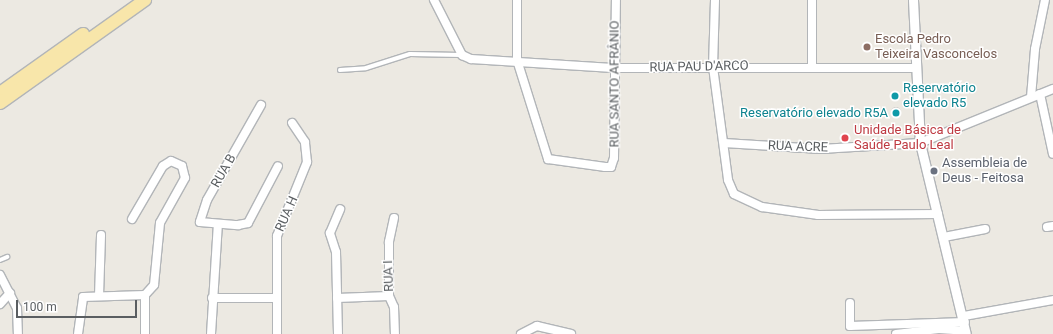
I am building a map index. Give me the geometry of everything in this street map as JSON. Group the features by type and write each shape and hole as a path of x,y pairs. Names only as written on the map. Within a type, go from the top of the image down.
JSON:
{"main road":[{"path":"0,93 131,0"},
{"path":"0,103 145,0"}],"street":[{"path":"434,0 462,55"},
{"path":"517,0 517,60"},
{"name":"RUA SANTO AFRÂNIO","path":"517,60 548,159 611,167 614,158 613,68 616,0"},
{"path":"715,0 713,67 729,185 740,200 762,207 818,215 938,214"},
{"path":"812,0 812,67"},
{"path":"913,0 913,68 920,143 965,326"},
{"path":"1031,97 1035,49 1045,0"},
{"name":"RUA PAU D'ARCO","path":"462,55 486,60 517,60 613,68 913,68"},
{"name":"RUA ACRE","path":"724,143 820,149 920,143 1053,89"},
{"path":"1040,94 1053,154"},
{"name":"RUA B","path":"218,224 202,223 198,218 261,105"},
{"name":"RUA H","path":"276,334 277,236 307,162 305,142 292,124"},
{"path":"132,219 169,161 186,172 178,191 160,223 154,285 145,295 145,334"},
{"path":"211,334 212,298 218,224 238,225 250,221 278,166"},
{"path":"338,334 336,252 330,233 340,209"},
{"name":"RUA I","path":"394,218 389,242 389,296 394,307 395,334"},
{"path":"944,237 985,229"},
{"path":"99,296 101,234"},
{"path":"0,275 17,308 18,334"},
{"path":"0,304 10,293"},
{"path":"78,334 83,297 145,295"},
{"path":"337,298 389,296"},
{"path":"212,298 277,298"},
{"path":"896,334 965,326 1053,300"},
{"path":"850,303 850,326 965,326"},
{"path":"520,334 537,326 571,334"}],"lane":[{"path":"340,70 366,68 410,54 462,55"},
{"path":"0,260 7,257"}],"building":[{"path":"893,91 897,91 899,92 899,100 893,101 890,98 890,94"},
{"path":"894,107 898,107 900,108 900,116 894,117 891,114 891,110"}],"place":[{"name":"Escola Pedro Teixeira Vasconcelos","path":"867,47"},
{"name":"Reservatório elevado R5","path":"895,96"},
{"name":"Reservatório elevado R5A","path":"896,113"},
{"name":"Unidade Básica de Saúde Paulo Leal","path":"845,138"},
{"name":"Assembleia de Deus - Feitosa","path":"934,171"}]}
